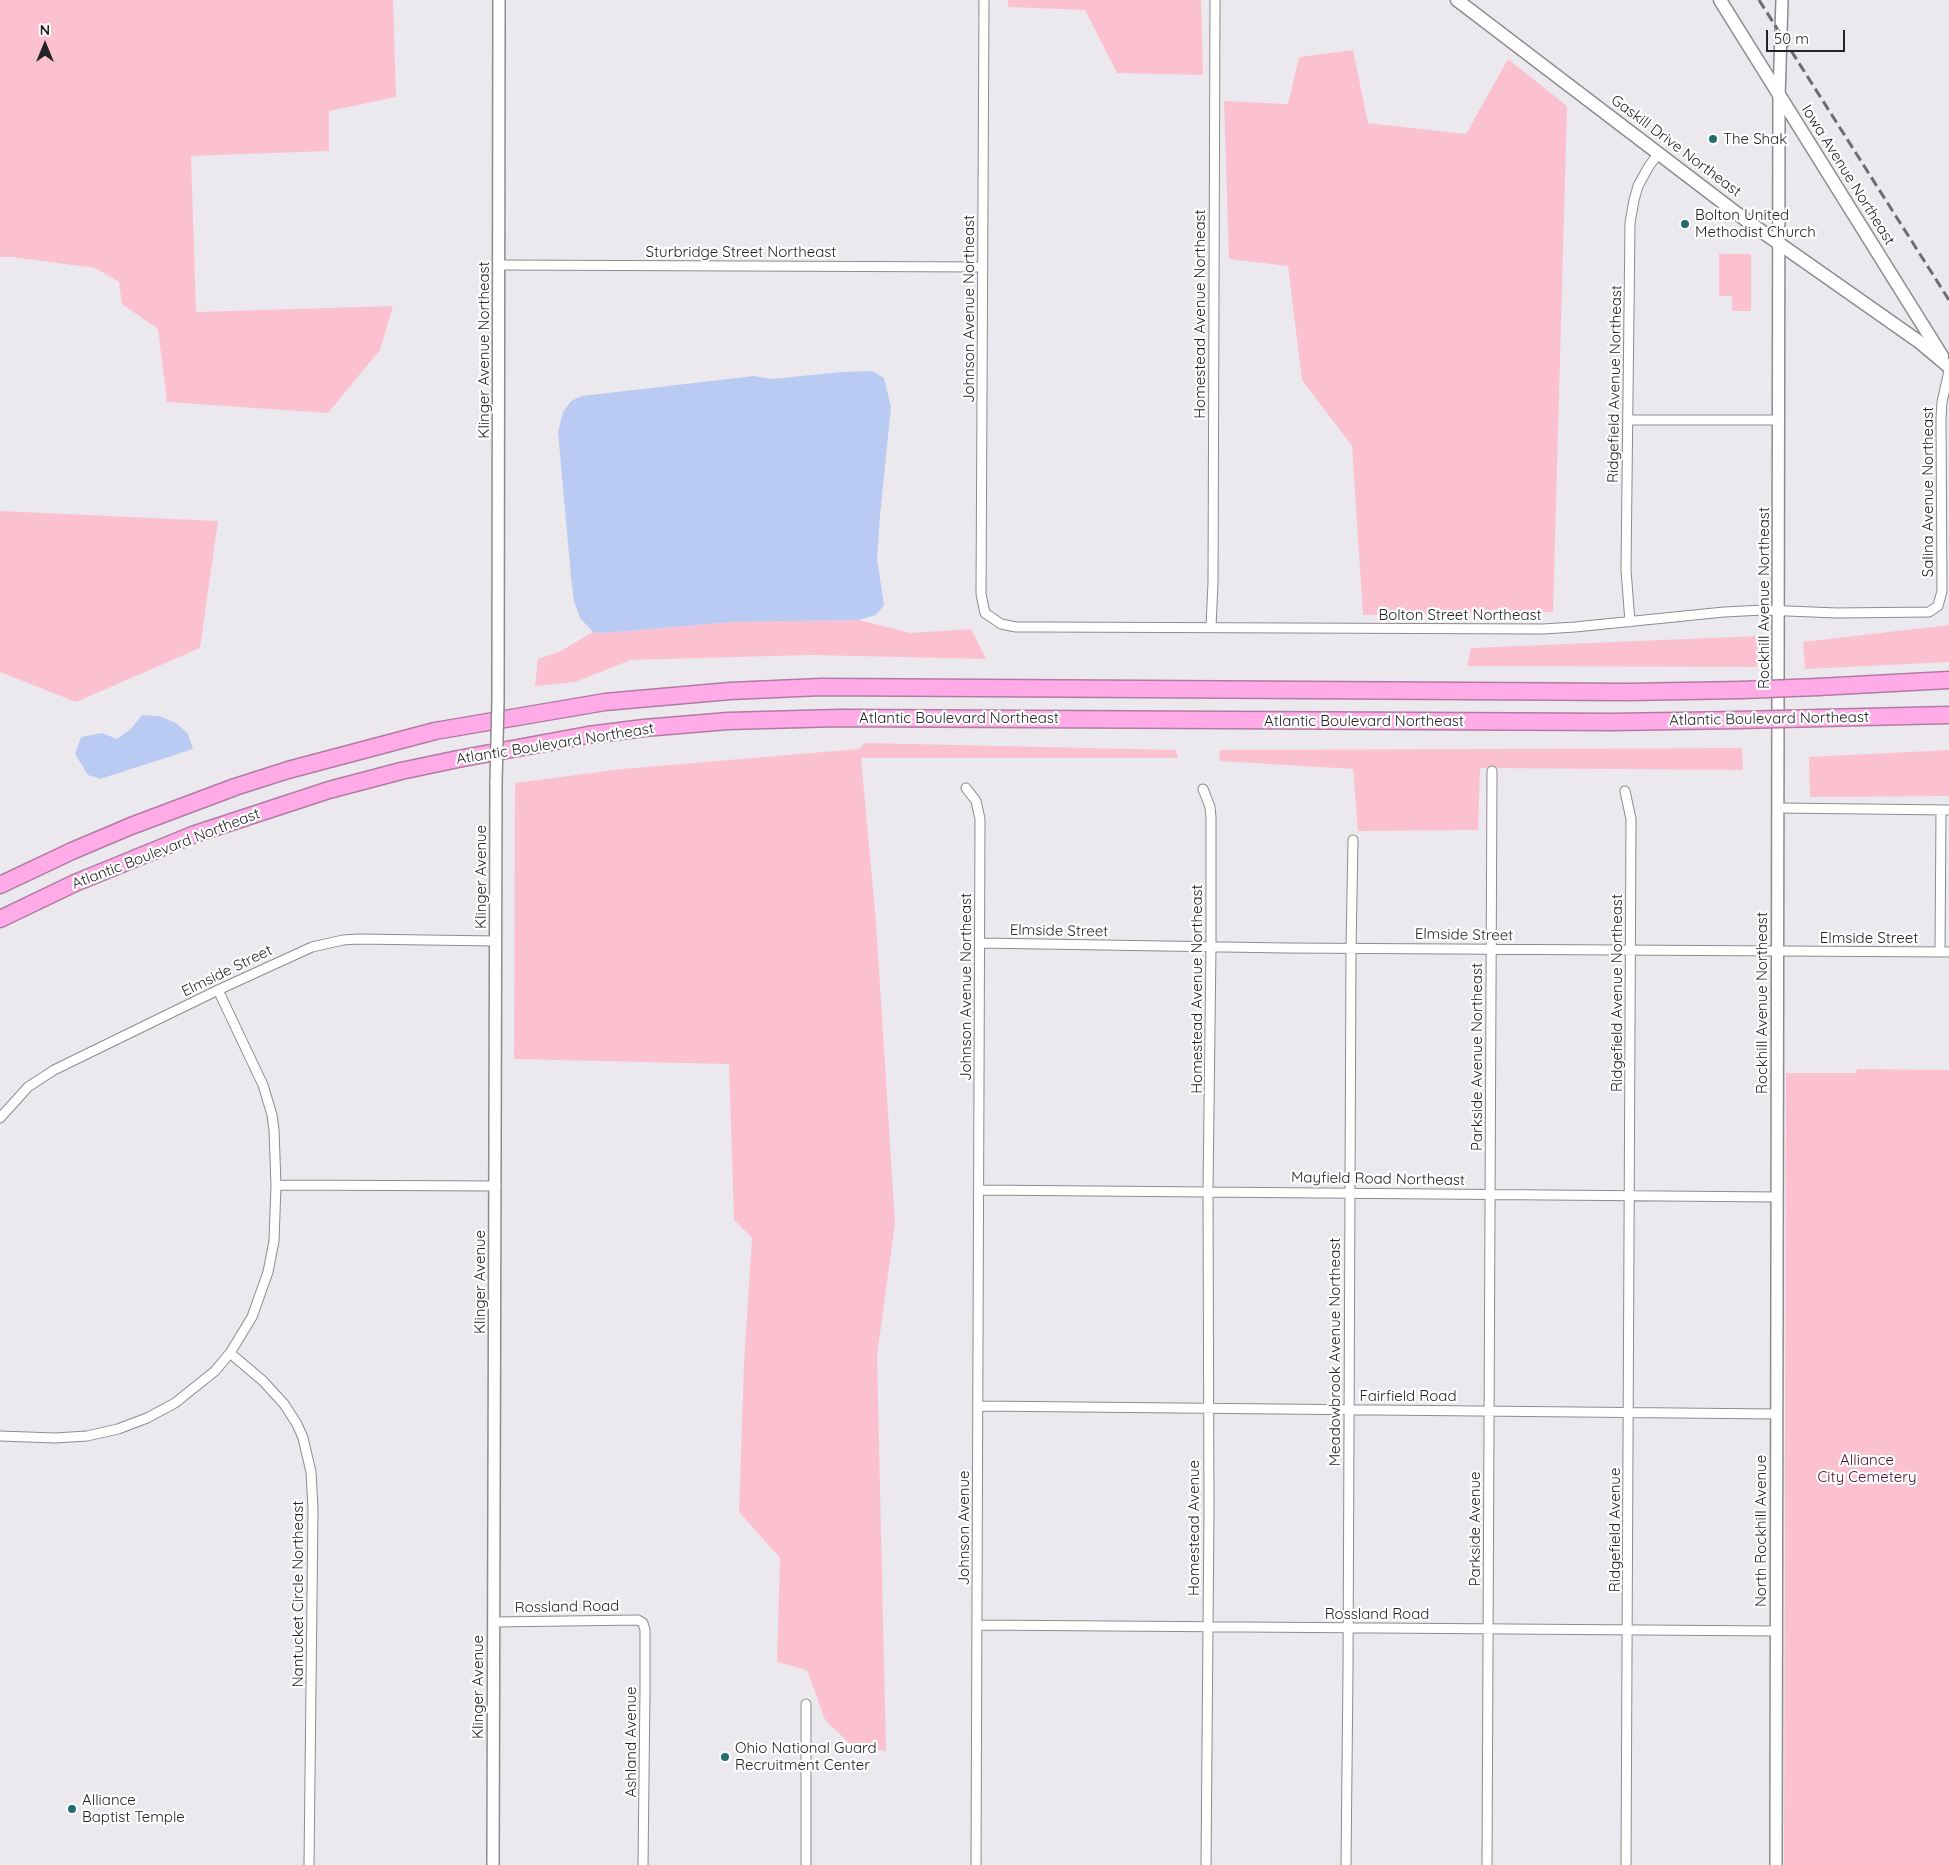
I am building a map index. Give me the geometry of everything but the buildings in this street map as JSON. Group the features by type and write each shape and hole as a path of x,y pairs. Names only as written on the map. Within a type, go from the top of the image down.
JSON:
{"highway":[{"name":"Atlantic Boulevard Northeast","path":"0,885 131,826 288,770 434,731 614,701 721,691 821,687 1622,692 1742,690 1949,680"},
{"name":"Atlantic Boulevard Northeast","path":"0,920 75,883 187,837 329,790 401,771 458,759 588,735 644,728 728,721 839,718 1573,722 1949,715"}],"main road":[{"name":"Gaskill Drive Northeast","path":"1457,0 1779,244 1918,341 1949,367"},
{"name":"Iowa Avenue Northeast","path":"1720,0 1949,367"}],"street":[{"name":"Klinger Avenue Northeast","path":"498,700 499,0"},
{"name":"Johnson Avenue Northeast","path":"984,0 981,594 982,606 988,617"},
{"name":"Homestead Avenue Northeast","path":"1211,628 1213,583 1215,0"},
{"name":"Rockhill Avenue Northeast","path":"1776,1197 1780,420 1779,97 1782,0"},
{"name":"Ridgefield Avenue Northeast","path":"1630,622 1626,570 1630,223 1638,186 1659,153"},
{"name":"Sturbridge Street Northeast","path":"500,265 983,267"},
{"name":"Salina Avenue Northeast","path":"1933,610 1940,602 1942,591 1941,418 1942,402 1949,371"},
{"path":"1628,420 1780,420"},
{"name":"Bolton Street Northeast","path":"988,617 1001,624 1016,627 1543,629 1724,612 1923,613 1933,610"},
{"name":"Klinger Avenue","path":"493,1865 496,782 498,700"},
{"name":"Parkside Avenue Northeast","path":"1490,1194 1492,771"},
{"name":"Johnson Avenue Northeast","path":"966,788 976,801 980,819 980,1190"},
{"name":"Homestead Avenue Northeast","path":"1203,789 1210,807 1211,817 1208,1191"},
{"name":"Ridgefield Avenue Northeast","path":"1625,790 1631,819 1630,1195"},
{"path":"1778,808 1945,810 1945,952"},
{"name":"Meadowbrook Avenue Northeast","path":"1346,1865 1353,840"},
{"name":"Elmside Street","path":"0,1118 28,1087 54,1070 297,953 327,943 358,939 496,941"},
{"name":"Elmside Street","path":"980,943 1630,951 1945,952"},
{"path":"0,1436 71,1437 102,1433 133,1424 161,1411 187,1394 214,1371 230,1353 252,1317 268,1272 274,1241 276,1186 274,1130 268,1100 218,990"},
{"path":"276,1186 496,1186"},
{"name":"Mayfield Road Northeast","path":"980,1190 1776,1197"},
{"name":"Johnson Avenue","path":"976,1865 980,1190"},
{"name":"Homestead Avenue","path":"1206,1865 1209,1408 1208,1191"},
{"name":"Parkside Avenue","path":"1487,1865 1490,1194"},
{"name":"Ridgefield Avenue","path":"1626,1865 1630,1195"},
{"name":"North Rockhill Avenue","path":"1776,1197 1776,1865"},
{"name":"Nantucket Circle Northeast","path":"230,1353 263,1382 284,1404 297,1424 303,1438 311,1472 313,1509 309,1865"},
{"name":"Fairfield Road","path":"979,1406 1776,1414"},
{"name":"Rossland Road","path":"494,1622 641,1621"},
{"name":"Ashland Avenue","path":"641,1621 645,1640 643,1865"},
{"name":"Rossland Road","path":"978,1625 1776,1631"},
{"path":"806,1704 806,1865"}],"green space":[{"path":"0,0 393,0 396,97 329,111 329,151 191,156 196,312 393,306 380,350 328,413 167,402 158,329 122,304 119,282 95,268 0,257"},
{"path":"1008,0 1201,0 1203,75 1117,73 1085,10 1008,7"},
{"path":"1353,50 1368,123 1466,134 1508,59 1567,106 1553,612 1363,615 1352,446 1302,380 1288,266 1229,259 1224,101 1288,104 1299,57"},
{"path":"1719,254 1751,254 1751,311 1732,311 1732,296 1719,296"},
{"path":"0,511 218,521 200,648 76,702 0,672"},
{"path":"859,620 911,633 971,629 986,659 810,655 631,660 575,682 535,686 538,659 559,652 593,632 605,633 732,622"},
{"path":"1949,625 1949,662 1805,669 1803,642"},
{"path":"1757,636 1757,667 1467,666 1471,648"},
{"path":"865,743 1176,750 1178,758 861,758 876,922 895,1223 877,1356 886,1751 853,1747 825,1720 807,1670 777,1662 780,1558 739,1512 744,1364 752,1238 734,1220 729,1064 514,1059 515,783 622,769 859,749"},
{"path":"1742,748 1743,770 1480,768 1478,830 1358,831 1353,769 1219,761 1220,750"},
{"path":"1949,750 1949,796 1810,797 1809,757"},
{"name":"Alliance City Cemetery","path":"1857,1069 1949,1070 1949,1865 1784,1865 1786,1073 1856,1073"}],"water":[{"path":"872,371 884,378 891,407 877,559 884,605 876,615 859,620 732,622 605,633 593,632 580,618 574,601 571,577 558,432 563,412 571,401 582,396 754,376 771,379"},
{"path":"142,715 159,716 176,723 188,734 193,749 100,779 88,775 75,754 81,737 102,733 117,739 131,729"}],"railway":[{"path":"1759,0 1949,300"}],"place":[{"name":"The Shak","path":"1713,139"},
{"name":"Bolton United Methodist Church","path":"1685,224"},
{"name":"Ohio National Guard Recruitment Center","path":"725,1757"},
{"name":"Alliance Baptist Temple","path":"72,1809"}]}
